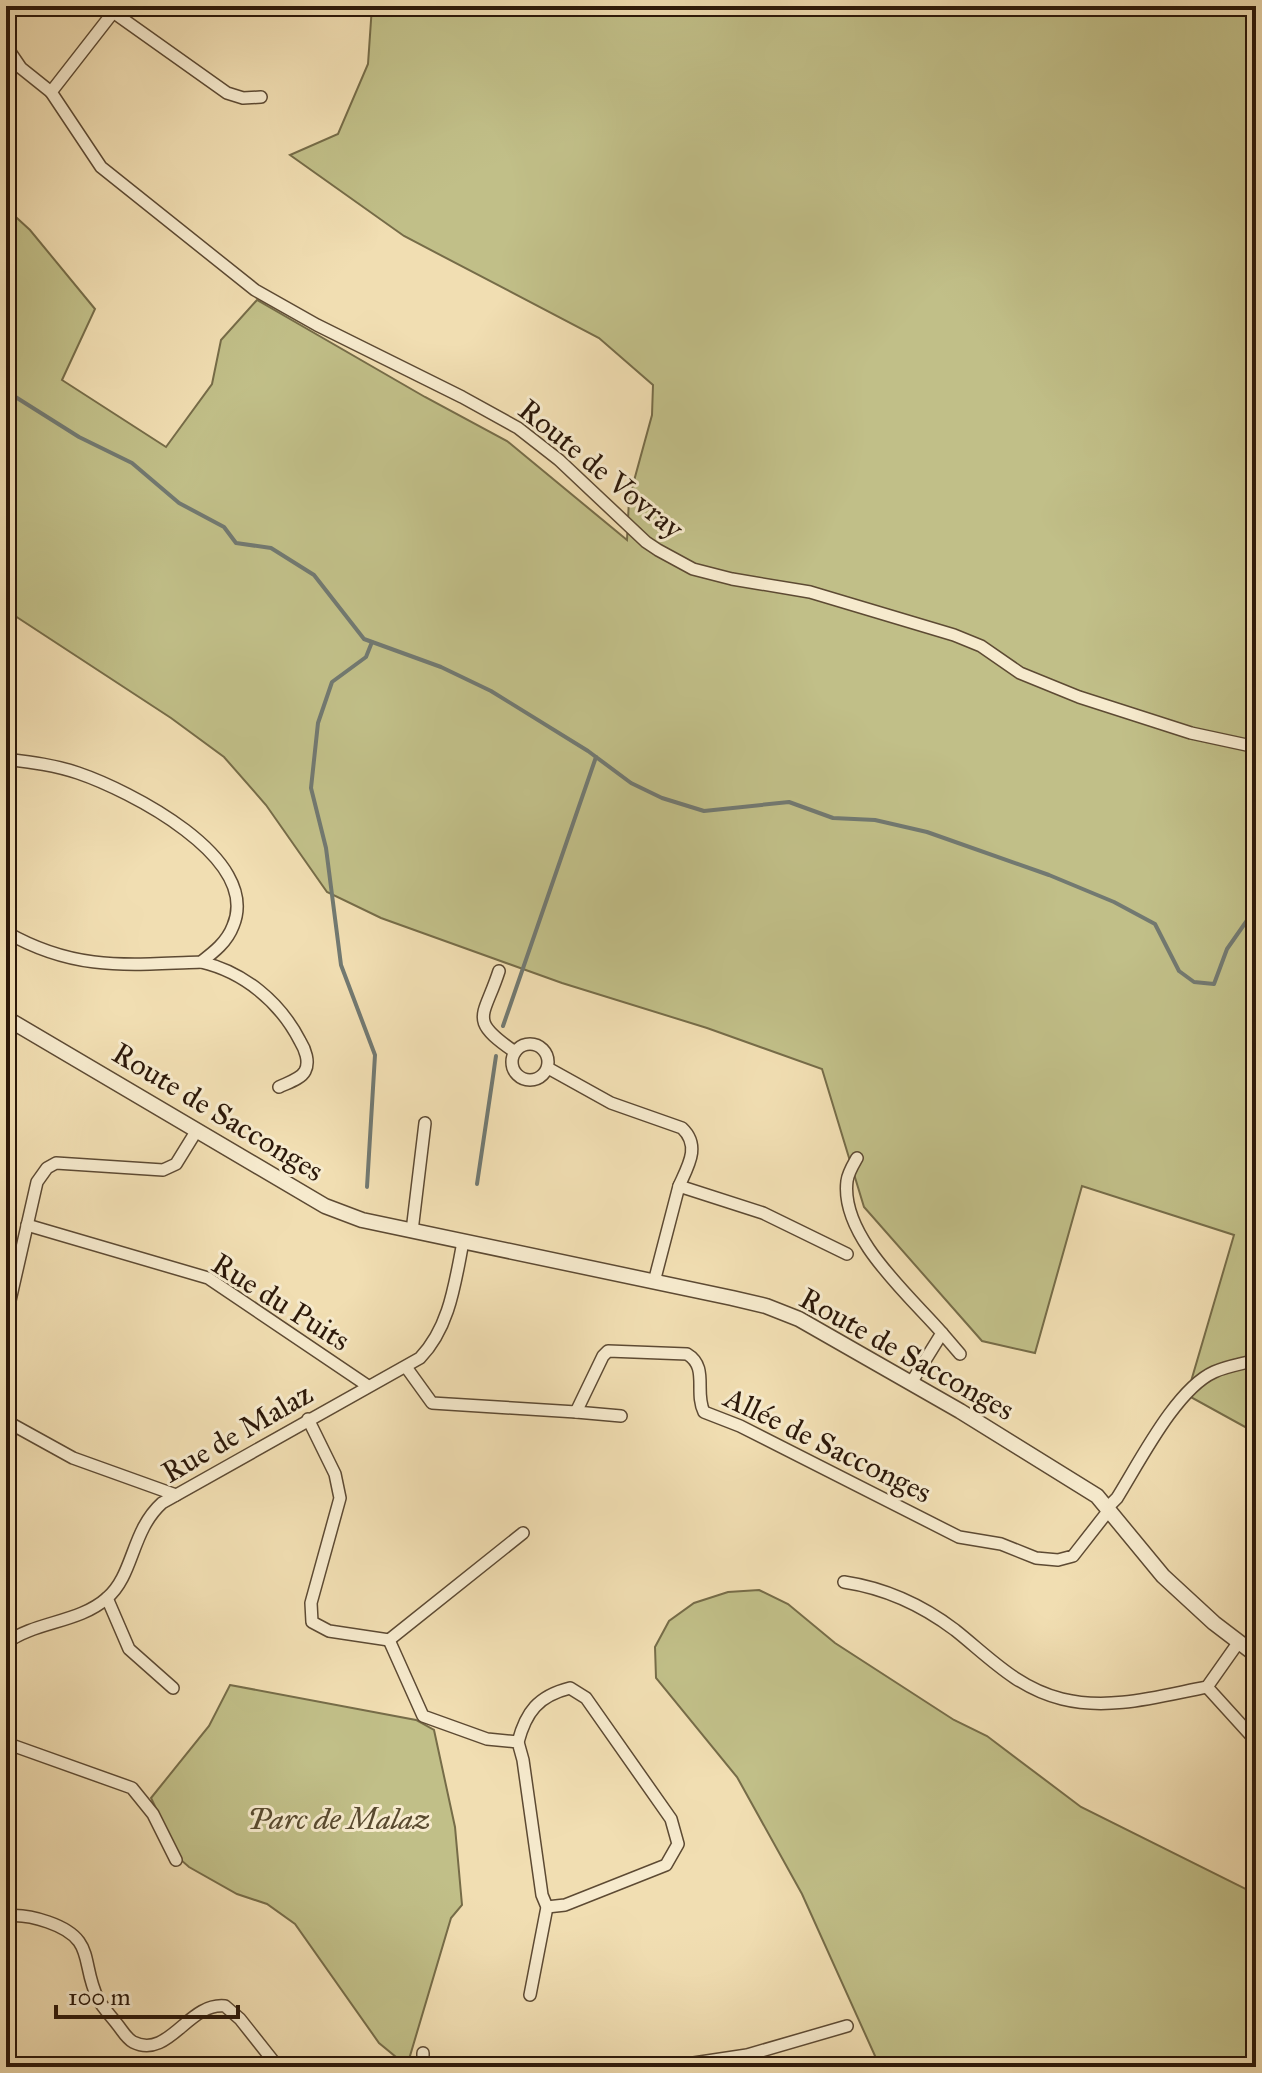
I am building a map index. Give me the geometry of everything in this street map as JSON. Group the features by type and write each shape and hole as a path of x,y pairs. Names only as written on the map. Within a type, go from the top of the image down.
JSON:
{"street":[{"path":"51,92 115,9 227,93 243,98 261,97"},
{"name":"Route de Vovray","path":"6,46 21,68 51,92 101,167 255,290 518,428 559,460 649,545 693,569 810,592 879,610 981,646 1020,673 1079,697 1191,733 1256,747"},
{"path":"6,759 74,771 112,786 160,811 199,843 235,887 238,910 229,935 201,962"},
{"path":"6,932 27,945 81,962 112,965 201,962 249,983 291,1022 304,1048 307,1061 305,1070 299,1077 279,1087"},
{"path":"499,971 482,1011 482,1022 490,1035 515,1052"},
{"name":"Route de Sacconges","path":"6,1018 325,1206 362,1220 766,1306 799,1319 1097,1496 1163,1576 1238,1643 1256,1655"},
{"path":"530,1043 545,1051 549,1059 548,1068 535,1080 526,1080 513,1069 512,1060 521,1046 530,1043"},
{"path":"548,1068 611,1103 682,1128 689,1135 693,1146 691,1159 679,1186 654,1282"},
{"path":"412,1231 425,1123"},
{"path":"6,1318 37,1182 47,1168 65,1162 163,1170 176,1164 197,1130"},
{"path":"857,1158 847,1181 855,1226 870,1251 960,1354"},
{"path":"679,1186 763,1213 847,1254"},
{"name":"Rue du Puits","path":"27,1225 208,1278 368,1386"},
{"name":"Rue de Malaz","path":"107,1598 124,1573 143,1524 154,1510 308,1419 420,1358 437,1338 452,1296 463,1242"},
{"path":"911,1383 942,1333"},
{"name":"Allée de Sacconges","path":"576,1412 608,1351 687,1354 697,1361 700,1369 700,1399 704,1412 740,1426 959,1537 1001,1544 1036,1558 1068,1558 1073,1556 1108,1509"},
{"path":"1108,1509 1177,1404 1199,1381 1215,1371 1256,1360"},
{"path":"406,1367 432,1403 621,1416"},
{"path":"308,1419 335,1474 340,1498 311,1603 312,1622 329,1631 389,1640 523,1533"},
{"path":"6,1421 73,1458 176,1495"},
{"path":"844,1582 881,1590 915,1604 958,1633 1012,1678 1061,1699 1110,1703 1135,1701 1207,1687 1238,1643"},
{"path":"6,1643 35,1628 86,1611 107,1598 129,1649 173,1688"},
{"path":"389,1640 423,1716 487,1739 518,1742"},
{"path":"1207,1687 1256,1741"},
{"path":"530,1995 547,1907 542,1895 518,1742 524,1719 550,1693 570,1688 586,1698 671,1819 678,1844 666,1865 565,1905 547,1907"},
{"path":"6,1743 132,1788 153,1814 176,1860"},
{"path":"6,1916 32,1917 69,1930 78,1938 98,1999 134,2042 146,2046 158,2044 203,2008 225,2006 240,2019 278,2067"},
{"path":"667,2067 759,2052 847,2026"},
{"path":"423,2053 423,2067"}],"green space":[{"path":"372,6 1256,6 1256,1433 1187,1395 1234,1235 1082,1186 1035,1353 982,1341 864,1207 822,1069 707,1028 562,983 381,918 327,892 266,805 224,757 171,718 6,610 6,208 30,230 95,309 62,380 166,447 212,384 221,340 257,300 507,441 627,540 629,499 652,415 653,385 599,338 404,236 290,155 338,134 368,64"},
{"path":"759,1590 788,1604 835,1643 954,1720 987,1736 1081,1807 1256,1894 1256,2067 880,2067 802,1894 737,1777 656,1678 655,1647 669,1621 694,1603 728,1592"},
{"name":"Parc de Malaz","path":"230,1685 416,1720 434,1730 455,1827 462,1905 451,1918 407,2066 379,2043 295,1924 267,1904 237,1894 181,1860 151,1798 209,1726"}],"waterway":[{"path":"6,391 79,437 132,463 179,503 224,527 236,543 271,548 314,575 364,639 441,667 491,691 588,751 631,783 662,798 704,811 789,802 833,818 875,820 927,832 1049,875 1114,902 1155,924 1179,971 1194,982 1214,984 1227,949 1248,919 1256,919"},
{"path":"367,1187 375,1055 341,965 326,848 311,788 318,723 332,682 366,657 372,642"},
{"path":"503,1026 596,757"},
{"path":"477,1184 496,1056"}]}
